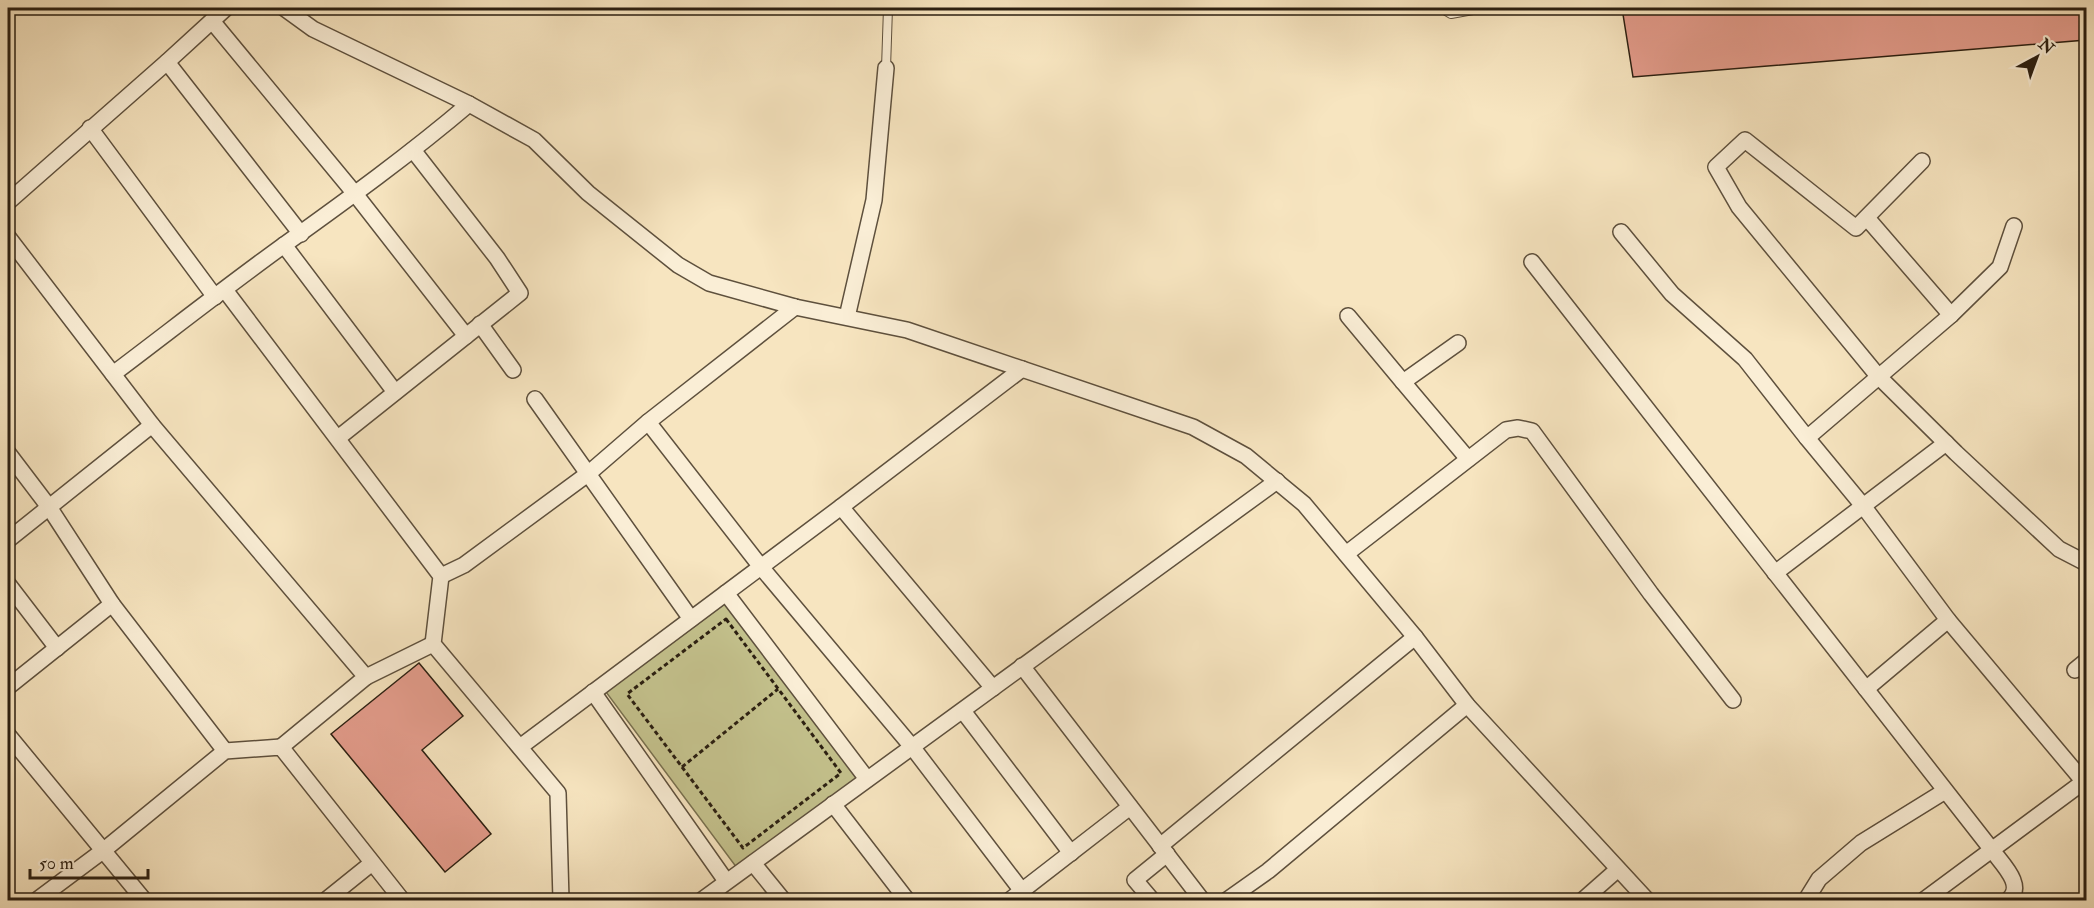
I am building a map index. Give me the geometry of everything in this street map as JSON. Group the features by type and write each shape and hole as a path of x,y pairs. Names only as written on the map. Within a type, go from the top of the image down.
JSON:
{"street":[{"path":"8,202 226,8"},
{"path":"284,8 313,29 469,104 534,140 588,193 678,265 709,283 795,307 907,330 1193,427 1246,456 1304,504 1415,637 1467,705 1647,900"},
{"path":"212,21 356,195 466,336"},
{"path":"167,62 301,234"},
{"path":"847,316 874,200 886,68"},
{"path":"113,374 284,245 356,195 469,104"},
{"path":"90,128 338,438 441,576 433,644 558,793 561,900"},
{"path":"1922,161 1856,228 1745,140 1716,167 1739,207 1878,376 2059,549 2086,563"},
{"path":"338,438 520,293 497,258 413,150"},
{"path":"1867,218 1951,315"},
{"path":"1806,438 1951,315 2000,267 2014,226"},
{"path":"1621,232 1672,294 1745,359 1806,438 1864,507 1948,620 2085,781 1924,900"},
{"path":"8,237 152,425 366,677"},
{"path":"284,245 395,392"},
{"path":"1532,261 1992,850 2016,888 2013,896 2008,900"},
{"path":"441,576 464,565 589,473 648,422 795,307"},
{"path":"1348,316 1468,459"},
{"path":"480,324 513,370"},
{"path":"1403,382 1458,343"},
{"path":"520,747 1022,369"},
{"path":"535,399 691,619"},
{"path":"648,422 760,567 913,748 1016,896 1130,807"},
{"path":"8,540 152,425"},
{"path":"1346,554 1506,430 1518,428 1532,431 1651,594 1733,700"},
{"path":"1774,573 1946,443"},
{"path":"8,453 50,507 112,603 225,751"},
{"path":"702,900 1277,481"},
{"path":"841,507 993,688"},
{"path":"8,584 57,648"},
{"path":"726,593 867,779"},
{"path":"8,687 112,603"},
{"path":"1866,689 1948,620"},
{"path":"1152,900 1136,880 1163,850 1415,637"},
{"path":"37,900 104,850 225,751 281,747 366,677 433,644"},
{"path":"1022,666 1202,900"},
{"path":"593,692 726,881"},
{"path":"1227,900 1268,871 1467,705"},
{"path":"963,711 1071,853"},
{"path":"8,735 144,900"},
{"path":"281,747 402,900"},
{"path":"1806,900 1819,879 1862,843 1945,791"},
{"path":"833,804 907,900"},
{"path":"326,900 372,863"},
{"path":"753,863 783,900"},
{"path":"1583,900 1617,870"}],"lane":[{"path":"886,68 888,8"},
{"path":"1441,8 1451,14 1484,8"}],"path":[{"path":"726,620 778,689 841,773 742,848 627,694 726,620"},
{"path":"682,767 778,689"}],"shaded area":[{"path":"725,604 859,779 737,868 606,692"}],"building":[{"path":"1622,8 2086,8 2086,40 1633,77"},
{"path":"419,663 463,716 422,750 491,834 445,872 331,734"}]}
